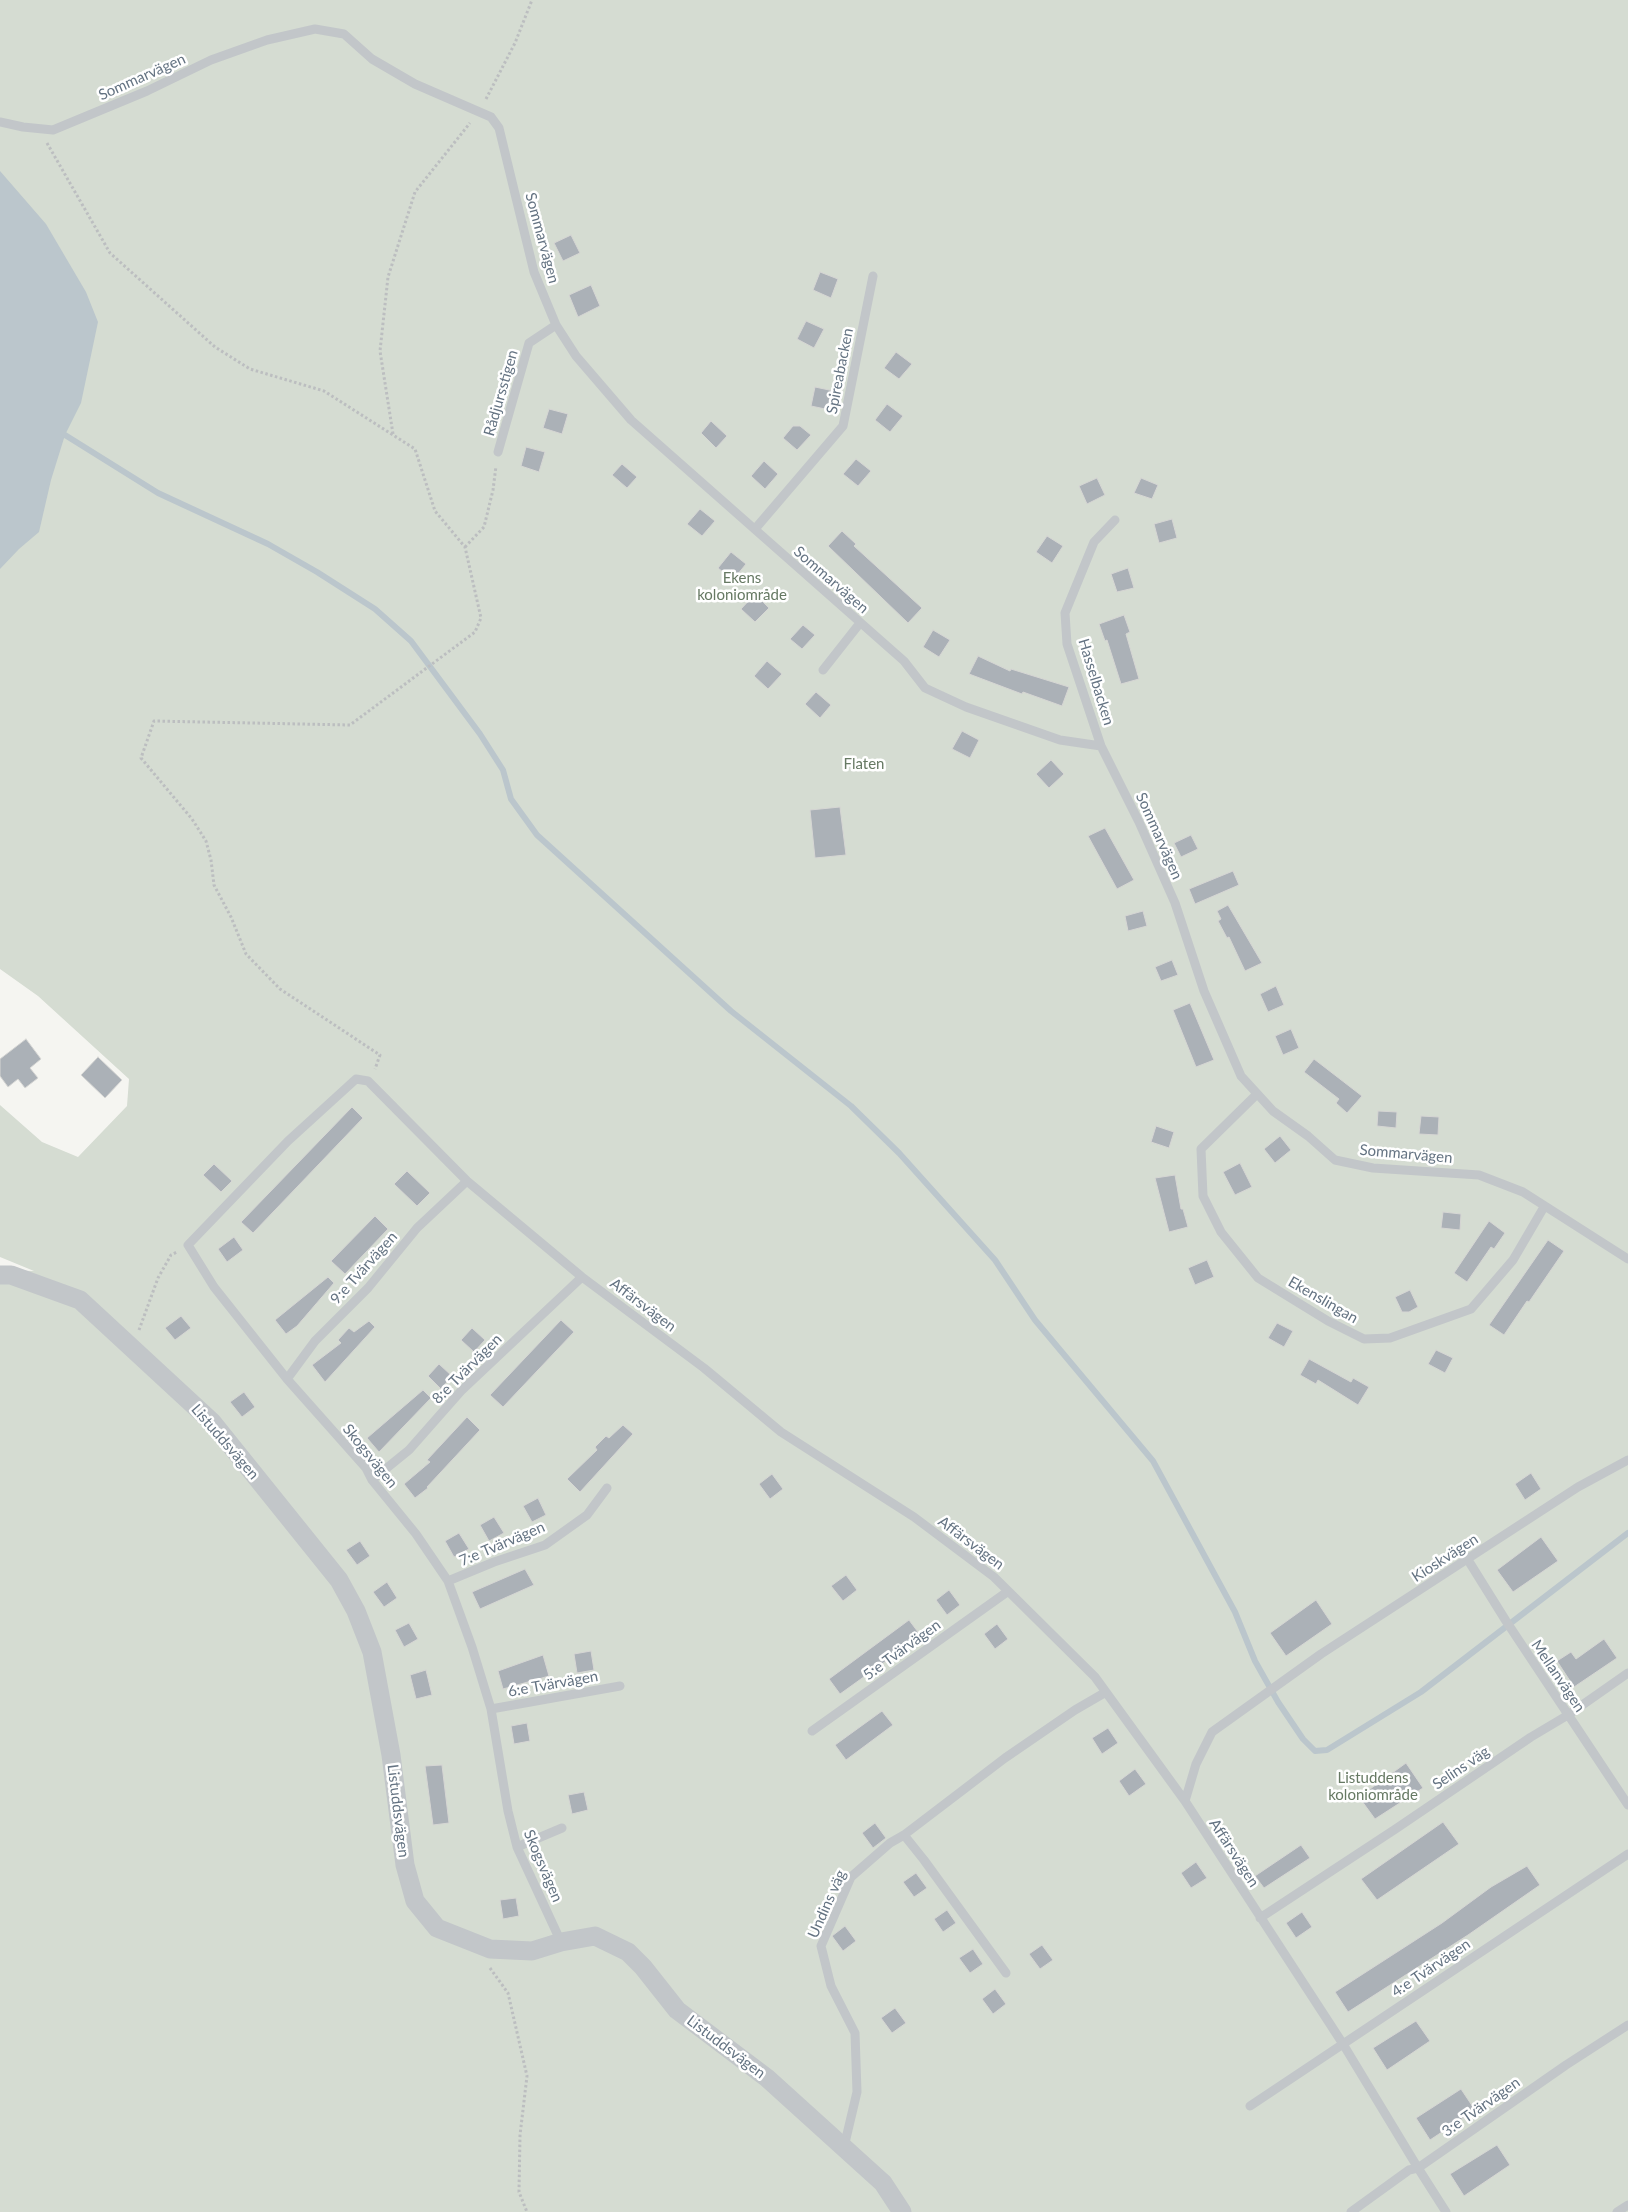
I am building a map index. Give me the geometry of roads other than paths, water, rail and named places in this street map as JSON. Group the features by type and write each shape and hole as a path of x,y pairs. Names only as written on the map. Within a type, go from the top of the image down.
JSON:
{"street":[{"name":"Listuddsvägen","path":"0,1275 11,1275 80,1300 212,1422 339,1580 356,1611 372,1652 391,1755 405,1865 415,1901 437,1928 490,1950 532,1951 561,1942 595,1936 628,1952 643,1967 677,2010 767,2078 884,2183 902,2212"}],"lane":[{"name":"Sommarvägen","path":"0,122 23,127 53,130 147,91 211,60 267,40 315,29 344,34 372,59 415,84 491,117 499,128 534,272 556,325 576,356 631,420 904,661 925,688 966,707 1060,740 1101,746 1139,822 1175,903 1204,991 1241,1076 1273,1111 1308,1136 1335,1160 1373,1168 1479,1175 1523,1192 1628,1259"},
{"name":"Spireabacken","path":"755,529 844,426 873,276"},
{"name":"Rådjursstigen","path":"498,452 529,343 556,325"},
{"name":"Hasselbacken","path":"1101,746 1067,644 1065,613 1094,542 1115,520"},
{"path":"823,670 860,623"},
{"name":"Affärsvägen","path":"188,1246 288,1141 356,1079 368,1081 466,1181 582,1277 704,1368 781,1432 914,1517 994,1577 1095,1678 1185,1801 1343,2044 1446,2212"},
{"name":"Ekenslingan","path":"1257,1094 1201,1148 1202,1196 1221,1232 1258,1278 1328,1321 1364,1339 1390,1338 1471,1309 1513,1260 1544,1207"},
{"name":"9:e Tvärvägen","path":"287,1379 315,1341 368,1288 417,1228 466,1181"},
{"name":"Skogsvägen","path":"188,1246 214,1287 287,1379 366,1468 372,1480 416,1534 448,1581 472,1647 490,1709 508,1811 517,1847 561,1942"},
{"name":"8:e Tvärvägen","path":"372,1480 409,1450 461,1391 582,1277"},
{"name":"Kioskvägen","path":"1185,1801 1196,1764 1212,1732 1321,1654 1578,1487 1628,1460"},
{"name":"7:e Tvärvägen","path":"448,1581 544,1544 587,1515 607,1488"},
{"name":"Mellanvägen","path":"1468,1560 1506,1621 1628,1805"},
{"name":"5:e Tvärvägen","path":"812,1731 1007,1592"},
{"name":"Selins väg","path":"1260,1918 1531,1737 1568,1715 1628,1673"},
{"name":"6:e Tvärvägen","path":"490,1709 620,1686"},
{"name":"Undins väg","path":"844,2148 857,2092 855,2034 831,1986 821,1946 851,1877 890,1843 904,1835 1005,1758 1075,1710 1106,1692"},
{"path":"517,1847 562,1828"},
{"path":"904,1835 1006,1973"},
{"name":"4:e Tvärvägen","path":"1250,2106 1628,1854"},
{"name":"3:e Tvärvägen","path":"1352,2212 1408,2170 1418,2168 1566,2065 1628,2025"},
{"path":"1617,2212 1628,2205"}],"waterway":[{"path":"65,435 158,493 268,544 317,572 375,609 411,641 480,734 503,770 511,799 537,835 731,1011 851,1106 899,1153 995,1260 1035,1320 1153,1461 1235,1612 1255,1661 1278,1702 1303,1739 1315,1751 1327,1750 1421,1692 1628,1533"}],"park label":[{"name":"Ekens koloniområde","path":"742,586"},
{"name":"Flaten","path":"864,764"},
{"name":"Listuddens koloniområde","path":"1373,1786"}]}
